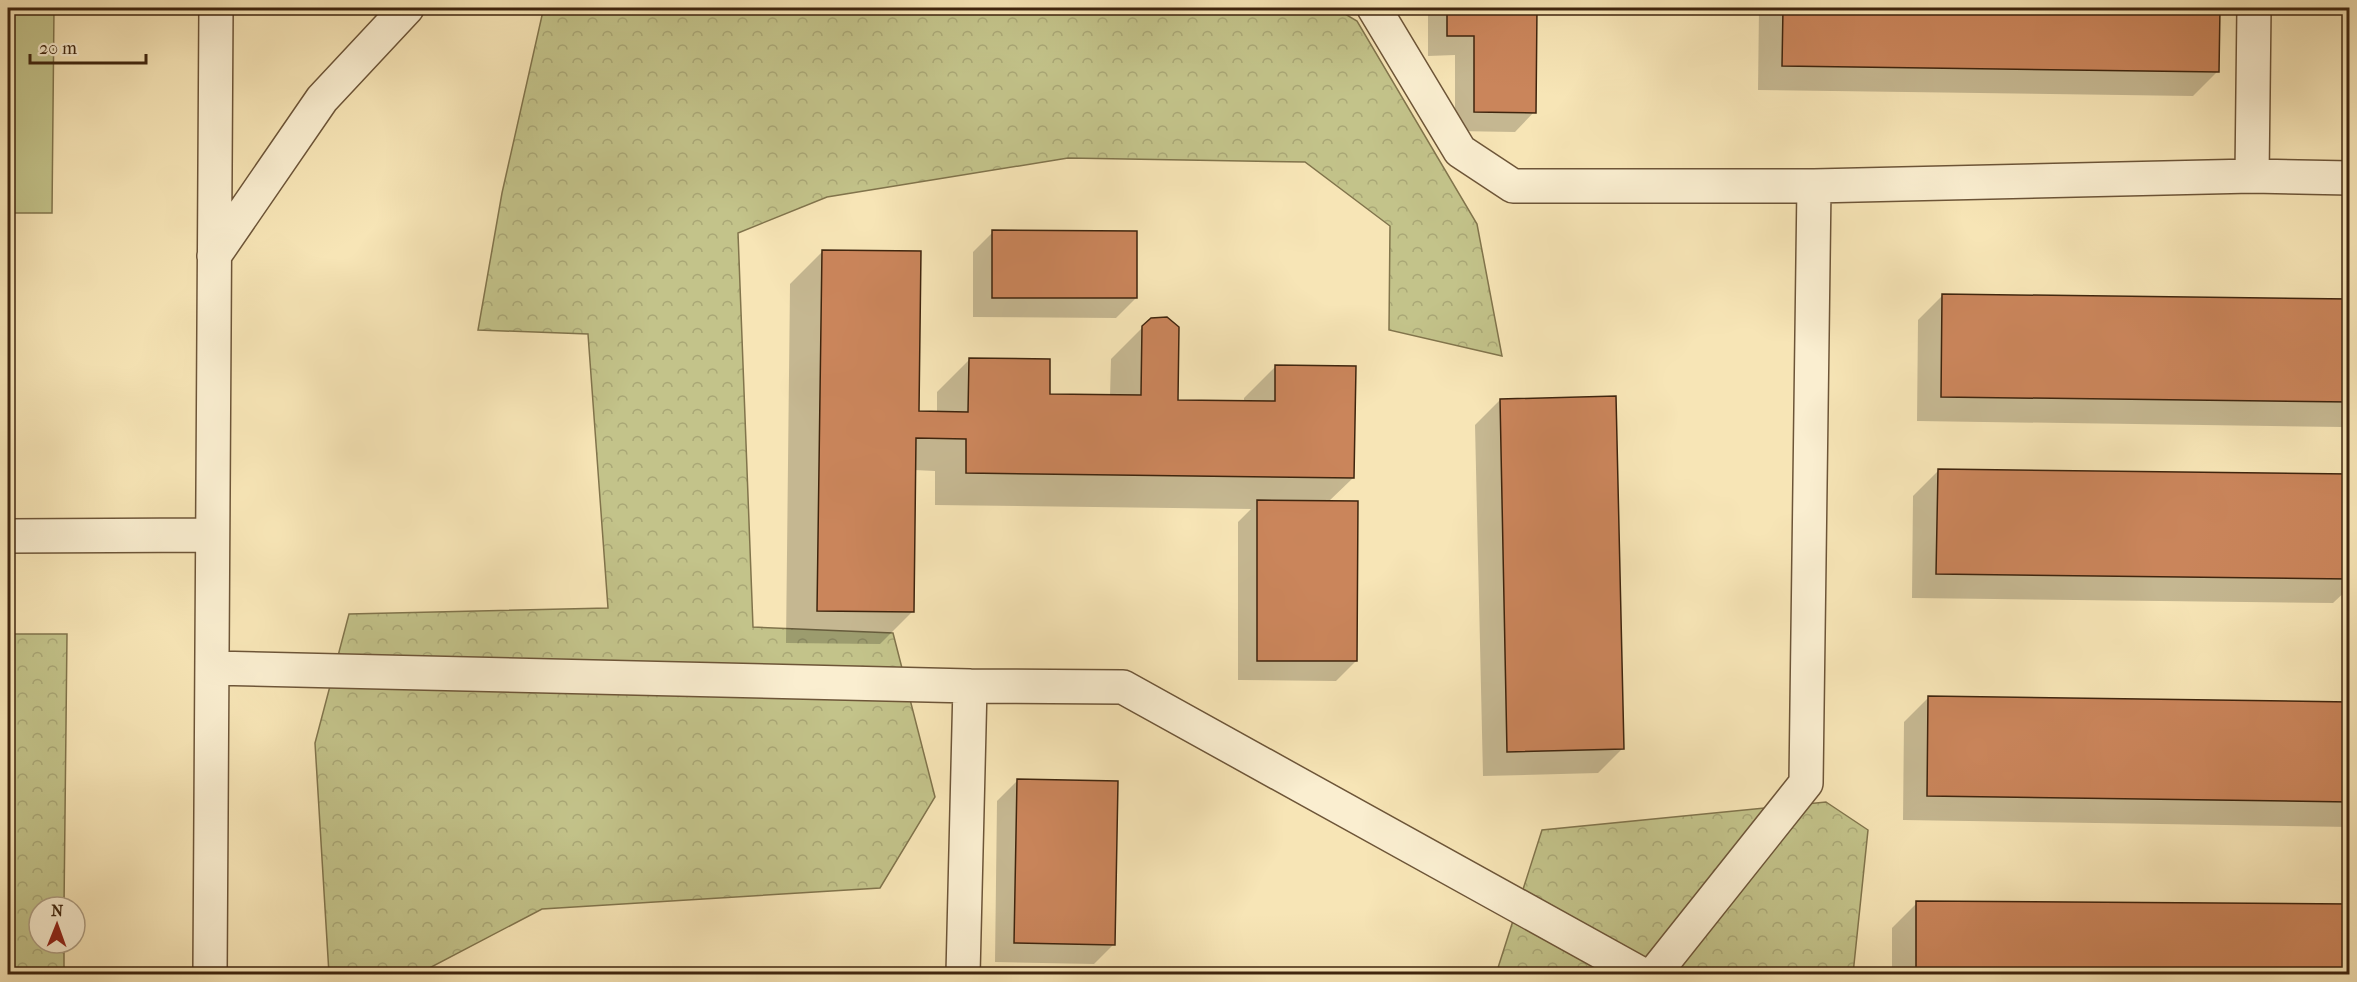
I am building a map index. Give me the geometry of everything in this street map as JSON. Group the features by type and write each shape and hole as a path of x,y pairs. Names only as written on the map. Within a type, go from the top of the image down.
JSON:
{"lane":[{"path":"210,975 216,8"},
{"path":"214,256 322,99 407,8"},
{"path":"1374,8 1460,151 1514,186 1814,186 2252,176 2349,178"},
{"path":"2252,176 2254,8"},
{"path":"1654,975 1806,783 1814,186"},
{"path":"8,536 212,535"},
{"path":"212,668 970,686 1123,687 1641,975"},
{"path":"963,975 970,686"}],"green space":[{"path":"8,8 54,8 52,213 8,213"},
{"path":"549,8 1335,8 1357,21 1477,224 1502,356 1389,330 1390,226 1305,162 1068,158 827,197 738,233 753,627 893,633 935,797 880,888 542,909 418,974 329,974 315,743 349,614 608,608 588,334 478,330 502,193 543,11"},
{"path":"8,634 67,634 64,895 27,895 27,955 64,955 64,974 8,974"},
{"path":"1826,802 1868,830 1853,974 1496,974 1542,830"}],"building":[{"path":"1447,8 1537,8 1536,113 1474,112 1474,36 1447,36"},
{"path":"1783,8 2220,8 2219,72 1782,66"},
{"path":"992,230 1137,231 1137,298 992,298"},
{"path":"822,250 921,251 919,411 968,412 969,358 1050,359 1050,394 1141,395 1142,326 1151,318 1167,317 1179,327 1178,400 1275,401 1275,365 1356,366 1354,478 966,473 966,439 916,438 914,612 817,611"},
{"path":"1942,294 2350,299 2350,402 1941,397"},
{"path":"1616,396 1624,749 1507,752 1500,399"},
{"path":"1938,469 2350,474 2350,579 1936,574"},
{"path":"1257,500 1358,501 1357,661 1257,661"},
{"path":"1928,696 2350,702 2350,802 1927,796"},
{"path":"1017,779 1118,781 1115,945 1014,943"},
{"path":"1916,901 2350,904 2350,974 1916,974"}]}
